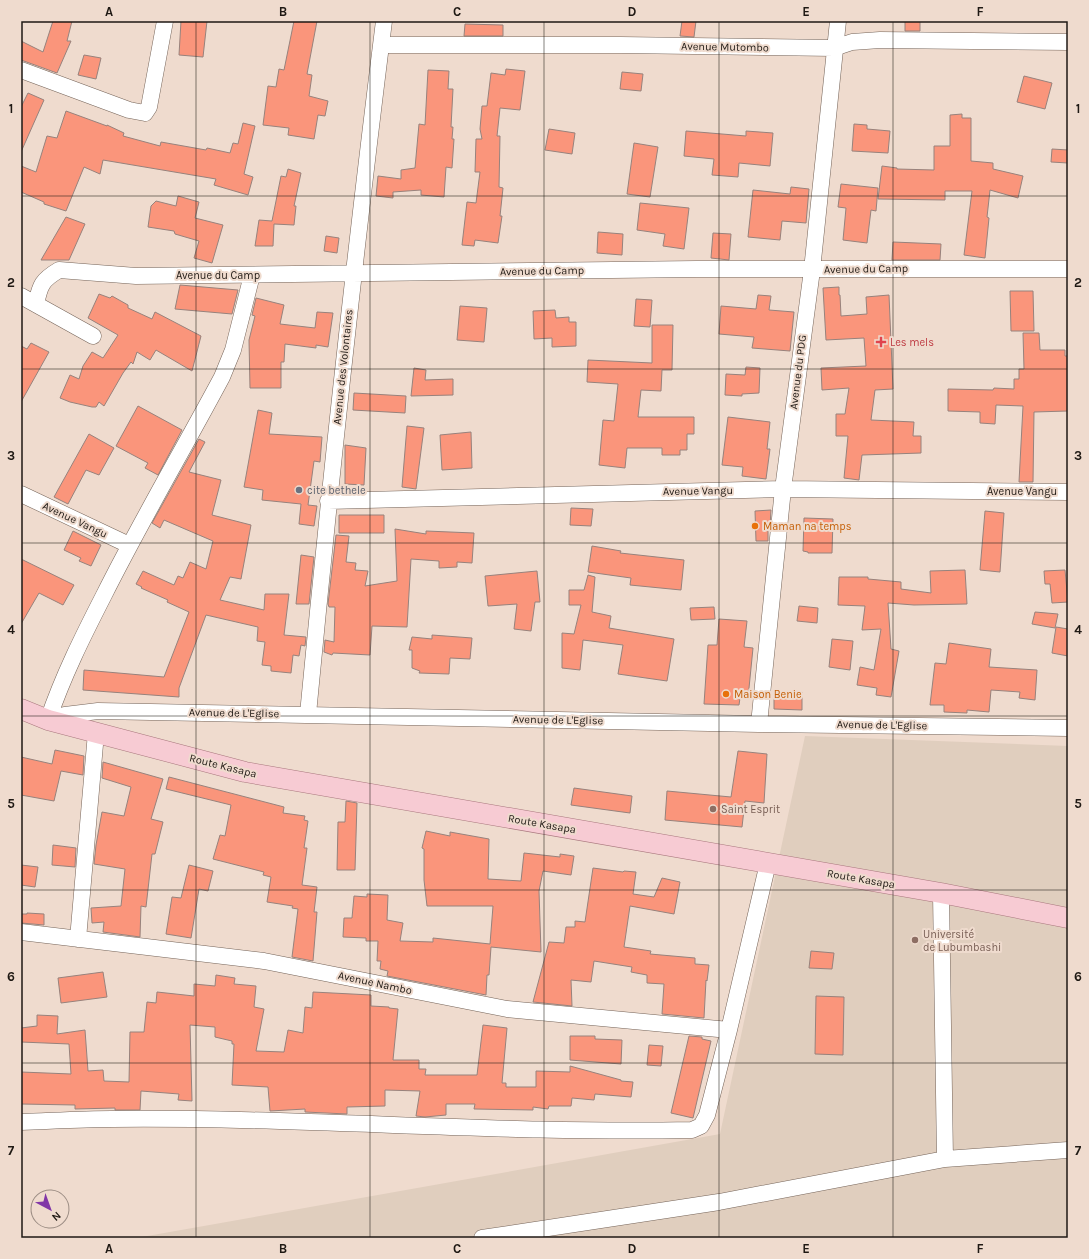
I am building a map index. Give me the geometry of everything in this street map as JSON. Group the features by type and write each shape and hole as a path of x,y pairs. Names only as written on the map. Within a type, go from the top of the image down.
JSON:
{"main road":[{"name":"Route Kasapa","path":"21,709 48,720 245,772 941,893 1068,918"}],"street":[{"path":"21,70 129,110 145,113 150,107 164,21"},
{"name":"Avenue des Volontaires","path":"308,714 328,501 384,21"},
{"name":"Avenue du PDG","path":"759,724 783,489 812,270 838,21"},
{"name":"Avenue Mutombo","path":"381,45 621,45 834,48 852,42 880,40 1068,42"},
{"name":"Avenue du Camp","path":"36,304 40,286 48,276 59,270 136,276 696,270 1068,270"},
{"path":"48,720 56,695 70,663 129,545 222,377 233,350 252,275"},
{"path":"21,296 93,336"},
{"name":"Avenue Vangu","path":"328,501 783,489 1068,492"},
{"name":"Avenue Vangu","path":"21,494 129,545"},
{"name":"Avenue de L'Eglise","path":"48,720 66,715 98,711 759,724 1068,728"},
{"path":"78,939 96,733"},
{"path":"21,1122 112,1119 234,1120 622,1132 692,1130 701,1126 707,1115 729,1030 768,863"},
{"path":"941,893 945,1159"},
{"name":"Avenue Nambo","path":"21,932 264,961 507,1010 729,1030"},
{"path":"482,1238 719,1202 945,1159 1068,1150"}],"shaded area":[{"name":"Université de Lubumbashi","path":"805,736 1068,746 1068,1238 136,1238 720,1134"}],"building":[{"path":"53,21 72,21 67,41 71,41 57,73 21,60 21,41 43,52"},
{"path":"181,21 207,21 203,57 179,55"},
{"path":"294,21 317,21 307,74 312,75 309,96 328,101 325,116 318,115 314,139 288,135 289,128 263,125 268,86 276,87 279,69 284,70"},
{"path":"682,21 696,21 694,37 680,36"},
{"path":"905,21 920,21 920,31 905,31"},
{"path":"465,24 503,25 503,36 464,36"},
{"path":"84,55 101,58 96,79 78,75"},
{"path":"506,69 525,71 520,110 500,108 497,136 500,136 499,187 503,188 500,216 502,216 498,243 475,240 474,246 462,245 467,202 476,203 480,172 475,172 476,139 482,139 480,129 482,106 487,106 491,73 505,75"},
{"path":"428,70 449,71 448,89 453,89 451,127 453,127 452,139 454,139 452,168 446,167 444,197 421,195 421,190 393,192 393,198 376,196 378,176 401,179 401,170 415,168 419,124 425,125"},
{"path":"622,72 643,74 641,91 620,89"},
{"path":"1024,76 1052,83 1045,109 1017,102"},
{"path":"28,93 44,100 21,152 21,107"},
{"path":"66,111 107,125 124,133 123,136 160,146 161,142 206,150 207,148 230,153 233,143 238,144 243,123 255,126 244,174 253,177 248,195 214,185 216,179 103,160 100,174 84,167 66,211 44,204 44,202 21,192 21,166 36,172 47,136 57,138"},
{"path":"962,114 962,118 971,118 971,161 993,163 993,169 1023,176 1018,198 990,190 985,258 964,255 972,191 945,191 945,200 878,199 882,166 897,169 934,170 934,146 950,146 950,115"},
{"path":"854,124 867,125 867,129 890,131 888,153 852,151"},
{"path":"549,129 575,133 572,154 545,150"},
{"path":"686,131 746,136 746,131 773,133 770,166 739,163 738,177 712,175 714,159 684,156"},
{"path":"634,143 658,147 650,197 627,194"},
{"path":"1052,149 1068,150 1068,163 1051,162"},
{"path":"288,169 301,173 294,206 296,206 294,225 274,224 273,246 255,246 259,220 272,221 281,176 286,177"},
{"path":"841,184 878,188 876,211 871,210 867,243 843,240 846,208 838,207"},
{"path":"791,187 809,189 806,223 782,221 780,240 748,237 753,190 790,194"},
{"path":"178,196 199,202 195,218 223,225 212,263 194,258 199,241 175,234 174,231 148,227 151,206 156,201 176,206"},
{"path":"640,203 689,208 684,249 663,246 665,234 637,230"},
{"path":"66,217 85,224 69,260 41,260"},
{"path":"598,232 623,234 622,255 597,253"},
{"path":"713,233 731,234 729,260 711,258"},
{"path":"326,236 339,238 337,253 324,251"},
{"path":"893,242 941,244 940,260 892,260"},
{"path":"180,285 238,290 232,314 175,309"},
{"path":"839,287 841,316 867,314 866,297 889,295 893,389 875,390 871,420 914,422 913,436 921,436 921,453 862,455 859,480 844,478 848,436 836,436 836,414 845,414 849,388 822,390 821,368 866,366 864,338 826,340 823,288"},
{"path":"1010,291 1033,291 1034,331 1011,331"},
{"path":"99,294 110,298 112,296 128,305 128,308 152,319 155,312 201,336 192,371 156,350 150,360 137,352 133,364 131,362 123,373 104,406 99,402 96,407 92,407 60,398 70,375 79,379 83,366 92,352 103,358 118,335 88,318"},
{"path":"758,295 771,296 769,310 794,312 790,351 752,348 754,337 719,334 721,306 756,309"},
{"path":"256,298 284,305 280,324 315,328 317,312 333,313 328,347 316,345 316,348 285,344 284,362 281,362 281,388 250,388 249,340 255,316 252,315"},
{"path":"636,299 652,300 650,327 634,326"},
{"path":"460,306 487,308 484,342 457,340"},
{"path":"555,310 556,318 569,317 569,322 576,322 576,346 552,347 552,338 534,339 533,311"},
{"path":"652,325 673,325 672,370 662,370 661,391 641,390 638,417 694,417 694,434 687,434 687,450 680,450 680,455 662,455 662,448 627,448 625,468 599,465 603,420 614,421 618,384 587,382 588,360 652,363"},
{"path":"1023,333 1039,333 1040,350 1065,350 1065,356 1068,356 1068,411 1034,412 1033,482 1019,482 1023,406 996,405 995,424 980,423 980,412 948,411 948,389 1014,389 1014,379 1019,379 1019,369 1024,369"},
{"path":"31,343 49,352 21,402 21,346 27,349"},
{"path":"746,367 760,368 759,393 742,394 742,396 725,395 726,374 745,375"},
{"path":"414,368 426,370 425,380 453,379 453,395 411,396"},
{"path":"354,393 406,396 405,413 353,410"},
{"path":"138,406 182,430 158,475 145,468 148,463 116,446"},
{"path":"258,410 272,413 269,434 322,437 320,462 314,461 308,505 317,506 314,526 299,524 301,504 262,500 263,490 244,487"},
{"path":"728,417 770,422 767,449 770,449 766,479 742,476 743,467 722,465"},
{"path":"407,426 424,428 416,489 402,487"},
{"path":"471,432 472,468 442,470 440,435"},
{"path":"89,434 114,448 99,475 86,470 68,504 54,497"},
{"path":"199,439 205,442 189,472 221,480 212,515 251,525 241,579 230,577 220,600 264,610 265,594 289,594 284,635 306,637 305,646 301,645 299,656 293,655 291,673 271,671 271,666 262,665 265,642 257,641 258,627 206,615 179,688 179,697 83,690 84,670 164,677 189,612 167,602 168,600 141,588 142,587 136,584 143,571 174,585 178,576 183,578 190,562 206,569 213,541 164,520 160,528 152,523"},
{"path":"345,445 366,448 364,485 345,484"},
{"path":"571,508 593,509 591,526 570,525"},
{"path":"771,510 770,526 768,526 768,541 756,541 755,511"},
{"path":"985,511 1004,513 1000,572 980,570"},
{"path":"339,515 384,515 384,533 339,533"},
{"path":"804,518 833,519 832,553 808,553 803,551"},
{"path":"395,529 426,534 426,531 474,533 472,563 457,562 457,567 439,568 439,561 411,559 407,627 372,626 370,655 333,653 332,655 324,652 325,640 334,642 335,607 329,607 328,604 336,535 349,536 346,562 356,563 355,570 368,571 365,586 397,581"},
{"path":"73,531 101,545 91,566 79,561 81,558 64,550"},
{"path":"592,546 621,551 620,553 684,560 681,590 630,585 631,578 588,572"},
{"path":"301,555 314,557 309,604 296,604"},
{"path":"21,559 74,585 63,605 39,593 21,624"},
{"path":"965,570 967,604 914,605 888,603 891,649 899,651 891,697 876,695 877,688 857,685 860,667 874,670 881,629 862,630 865,606 838,605 839,577 868,577 868,579 901,582 901,589 931,593 930,571"},
{"path":"1065,570 1068,602 1052,603 1050,584 1045,584 1044,571"},
{"path":"537,571 540,602 535,602 531,631 514,629 517,604 488,606 485,576"},
{"path":"588,575 595,577 592,612 611,616 609,628 674,639 667,681 618,674 623,645 583,640 580,670 562,668 562,633 574,634 581,605 569,605 569,590 584,590"},
{"path":"799,606 818,608 817,623 797,621"},
{"path":"714,607 715,619 691,620 690,608"},
{"path":"1035,612 1058,614 1055,628 1032,624"},
{"path":"719,619 747,621 744,647 753,648 748,698 740,698 739,705 704,704 708,645 717,645"},
{"path":"1056,627 1068,629 1068,656 1052,653"},
{"path":"432,635 472,638 470,659 450,658 449,674 419,673 420,671 412,668 412,650 409,650 412,637 432,639"},
{"path":"832,639 853,641 850,670 829,667"},
{"path":"949,643 991,649 989,667 1037,670 1035,700 1019,698 1020,692 991,690 989,712 967,710 967,713 944,712 944,705 930,705 935,663 946,664"},
{"path":"774,692 802,692 802,710 774,709"},
{"path":"55,750 84,756 83,775 61,771 54,801 21,795 21,757 52,764"},
{"path":"738,751 767,754 764,803 745,801 742,827 665,820 667,791 731,797"},
{"path":"103,762 163,779 151,819 163,822 155,854 152,854 146,907 141,906 140,937 103,932 104,922 92,923 91,908 121,906 125,869 94,864 102,812 124,816 131,787 102,778"},
{"path":"169,777 284,807 283,813 305,816 304,820 308,821 304,848 307,848 302,885 317,887 314,912 317,912 313,961 292,957 298,909 292,908 293,906 267,902 271,877 263,875 264,872 213,859 220,835 225,836 231,805 166,789"},
{"path":"574,788 632,796 630,813 571,805"},
{"path":"346,801 357,803 355,870 337,870 338,822 345,822"},
{"path":"426,831 450,836 450,832 489,839 488,879 521,881 524,853 560,857 560,854 574,856 571,875 543,871 539,891 541,952 491,947 486,995 387,976 388,971 380,969 381,961 377,961 378,941 366,941 366,938 343,937 344,918 352,918 354,896 367,897 367,894 388,895 387,920 403,923 400,941 433,942 433,938 490,944 493,906 427,906 424,880 424,849 422,848"},
{"path":"53,845 76,848 75,867 52,865"},
{"path":"21,865 38,867 35,887 21,885"},
{"path":"189,865 213,871 208,891 199,889 191,938 166,934 172,897 181,898"},
{"path":"593,868 623,872 636,872 633,894 654,897 662,878 680,882 674,914 630,906 624,947 651,951 650,954 695,958 695,964 709,965 707,981 706,980 704,1018 662,1014 664,984 647,983 647,975 631,972 632,967 594,961 591,982 571,980 572,1006 533,1002 549,942 564,943 566,927 575,927 575,921 585,922"},
{"path":"21,914 44,914 44,925 21,923"},
{"path":"811,951 834,953 832,969 809,968"},
{"path":"103,972 107,997 61,1003 58,978"},
{"path":"216,975 235,978 234,984 256,986 254,1007 264,1009 256,1051 284,1052 288,1030 303,1033 305,1007 312,1008 313,992 371,995 371,1006 398,1009 393,1060 419,1060 419,1069 426,1069 425,1075 477,1075 483,1025 507,1028 502,1083 506,1083 506,1087 536,1087 536,1071 570,1072 570,1066 621,1081 633,1082 631,1097 595,1094 594,1100 572,1098 571,1106 549,1106 548,1109 533,1107 533,1110 474,1109 475,1104 446,1104 446,1115 425,1117 416,1116 420,1091 385,1090 385,1106 347,1107 347,1114 305,1112 305,1109 270,1111 268,1087 232,1085 234,1044 232,1044 232,1041 215,1037 215,1027 190,1025 192,1101 178,1100 179,1094 141,1091 140,1110 115,1110 115,1108 75,1109 75,1105 21,1104 21,1072 71,1074 69,1044 21,1042 21,1028 37,1026 37,1015 58,1016 57,1034 85,1030 88,1071 103,1070 104,1081 129,1082 130,1032 144,1032 147,1002 156,1003 157,992 194,996 194,984 215,986"},
{"path":"816,996 844,997 843,1055 815,1054"},
{"path":"570,1036 595,1036 595,1039 622,1040 621,1064 570,1060"},
{"path":"689,1036 702,1037 702,1039 711,1041 693,1118 671,1113"},
{"path":"649,1045 663,1046 661,1066 647,1065"}],"place":[{"name":"Les mels","path":"881,342"},
{"name":"cite bethele","path":"299,490"},
{"name":"Maman na temps","path":"755,526"},
{"name":"Maison Benie","path":"726,694"},
{"name":"Saint Esprit","path":"713,809"},
{"name":"Université de Lubumbashi","path":"915,940"}]}
